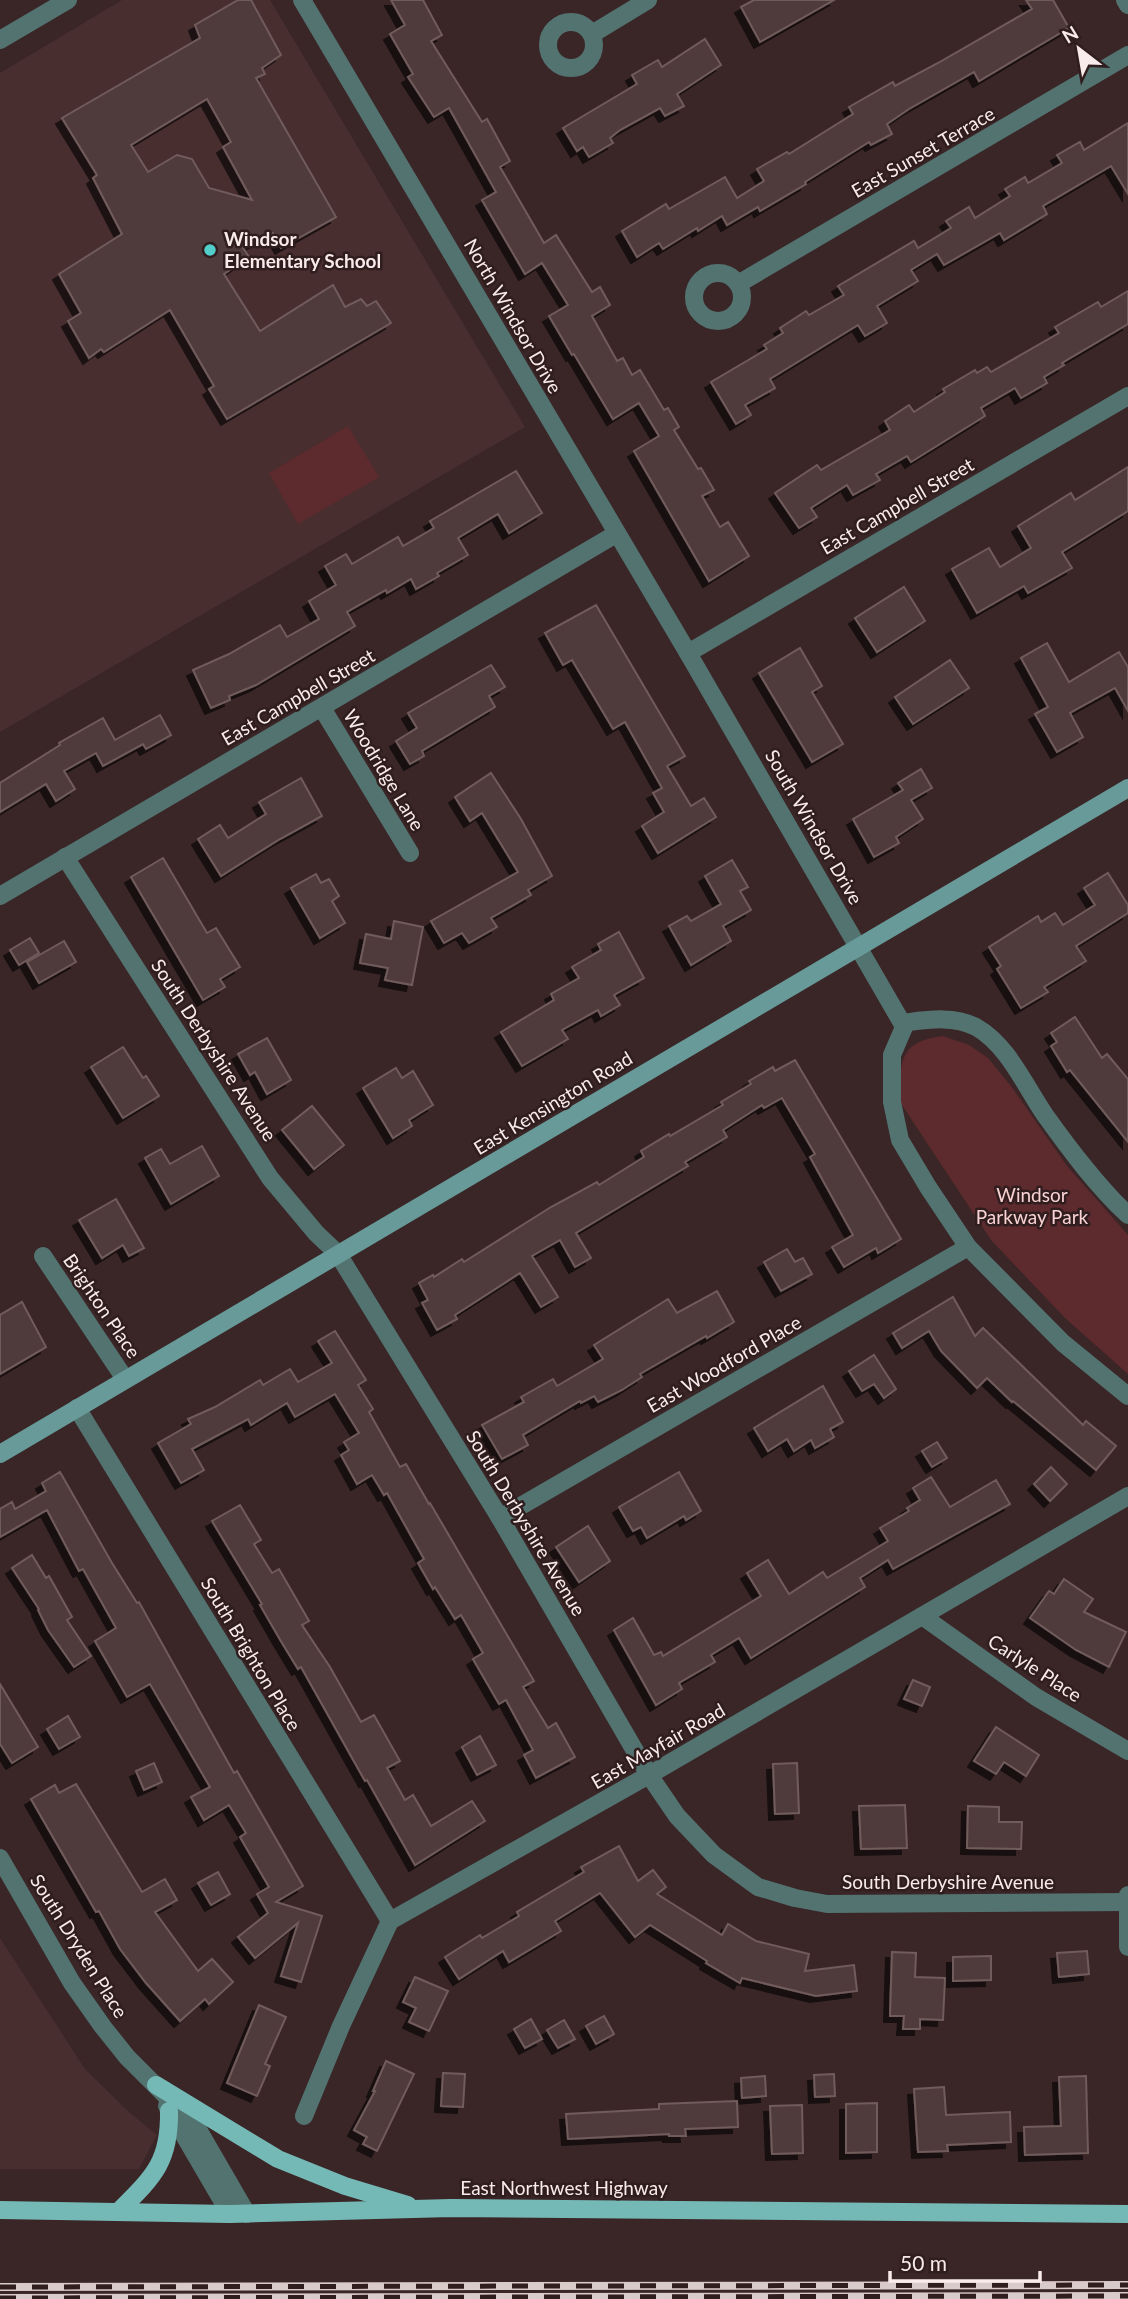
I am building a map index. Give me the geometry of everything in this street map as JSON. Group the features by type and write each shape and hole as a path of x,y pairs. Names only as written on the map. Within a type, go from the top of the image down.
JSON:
{"main road":[{"name":"East Kensington Road","path":"0,1454 1128,788"},
{"path":"156,2085 278,2159 345,2186 421,2209"},
{"path":"119,2211 155,2175 170,2135 169,2111"},
{"name":"East Northwest Highway","path":"0,2210 239,2214 421,2209 1128,2214"}],"street":[{"path":"0,40 68,0"},
{"name":"North Windsor Drive","path":"302,0 688,653"},
{"path":"592,34 648,0"},
{"path":"1125,0 1128,5"},
{"name":"East Sunset Terrace","path":"738,284 1128,55"},
{"name":"East Campbell Street","path":"688,653 1128,396"},
{"name":"East Campbell Street","path":"0,896 616,534"},
{"name":"South Windsor Drive","path":"688,653 902,1023"},
{"name":"Woodridge Lane","path":"322,708 410,853"},
{"name":"South Derbyshire Avenue","path":"65,857 270,1178 316,1234 338,1254 500,1518 649,1775 677,1816 713,1855 758,1887 827,1904 1128,1902"},
{"path":"1128,1215 1110,1198 1046,1116 999,1046 975,1026 940,1018 902,1023 904,1027 892,1055 892,1102 900,1140 928,1187 968,1247 1063,1343 1128,1396"},
{"name":"East Woodford Place","path":"500,1518 968,1247"},
{"name":"Brighton Place","path":"43,1256 125,1379"},
{"name":"South Brighton Place","path":"76,1408 390,1921"},
{"name":"East Mayfair Road","path":"390,1921 649,1775 1128,1496"},
{"name":"Carlyle Place","path":"922,1616 1036,1697 1128,1751"},
{"name":"South Dryden Place","path":"0,1858 80,1994 127,2057 196,2126 239,2214"},
{"path":"1128,1895 1128,1947"},
{"path":"304,2116 341,2026 390,1921"},
{"name":"South Dryden Place","path":"156,2085 169,2111 239,2214"}],"shaded area":[{"name":"Windsor Elementary School","path":"122,0 270,0 525,427 0,732 0,73"},
{"path":"0,1938 85,2069 157,2135 139,2169 0,2169"}],"green space":[{"path":"348,426 379,477 298,524 269,473"},
{"name":"Windsor Parkway Park","path":"943,1036 969,1045 988,1058 1067,1166 1128,1235 1128,1374 1065,1318 991,1240 898,1099 902,1063 910,1048"}],"building":[{"path":"238,0 251,0 281,55 262,68 265,74 256,78 336,217 281,248 273,233 243,248 249,257 224,274 260,331 333,285 345,307 361,299 367,306 376,301 391,323 227,419 209,389 214,386 170,310 104,352 101,349 89,358 68,321 81,313 59,274 122,234 93,178 97,175 62,118 200,38 195,25","holes":["207,99 231,142 223,147 252,200 209,188 192,159 177,155 148,172 131,145"]},
{"path":"391,0 423,0 442,35 431,41 482,122 487,119 510,161 500,167 544,243 556,235 592,292 600,287 610,305 592,316 617,361 623,358 632,375 640,370 664,410 668,408 679,427 674,430 714,490 702,496 720,527 728,522 749,556 709,581 634,451 659,436 639,403 613,419 574,354 572,355 549,316 568,305 542,263 525,274 482,200 496,192 449,108 434,117 408,77 413,74 390,34 405,25"},
{"path":"754,0 834,0 760,42 741,7"},
{"path":"1026,0 1053,0 1069,28 979,81 974,72 909,109 887,124 892,134 871,145 869,142 760,211 758,207 727,225 722,216 663,249 659,243 637,257 622,231 666,204 669,209 725,177 737,198 764,181 757,169 787,152 789,154 853,114 849,107 893,82 895,86 938,63 1032,9"},
{"path":"705,39 721,65 677,94 684,106 665,116 660,108 620,130 610,138 613,143 589,157 583,147 577,151 563,128 637,84 632,75 658,60 662,67"},
{"path":"1128,123 1128,194 1111,166 1043,206 1047,214 1004,240 1000,233 944,265 937,254 911,270 918,281 877,306 887,323 865,336 858,325 770,379 775,388 745,405 751,415 736,424 711,382 767,349 764,345 783,333 780,328 806,311 809,315 844,295 838,286 914,241 918,248 951,228 946,221 969,207 975,218 1010,196 1005,189 1025,177 1028,183 1062,163 1057,155 1080,142 1084,150"},
{"path":"1128,291 1128,324 1062,363 1064,365 1044,377 1047,383 1021,398 1015,388 981,408 985,416 911,462 907,456 876,474 880,480 853,495 847,485 811,508 817,517 799,528 775,493 817,465 821,470 890,430 885,421 909,405 914,412 945,392 943,389 975,370 977,373 987,367 991,372 1059,333 1055,327 1098,302 1101,307"},
{"path":"1128,467 1128,511 1062,552 1072,568 1028,593 1024,586 977,613 952,569 989,548 1000,567 1031,548 1018,526 1071,493 1075,500"},
{"path":"516,471 542,513 509,533 498,514 458,538 468,555 437,573 439,576 416,589 411,579 347,612 355,626 256,685 229,696 230,700 211,708 193,670 229,654 280,625 287,637 319,619 309,601 336,585 325,566 346,554 352,564 398,537 403,546 434,528 430,521"},
{"path":"904,587 925,621 877,652 855,618"},
{"path":"596,605 685,756 667,766 691,806 704,798 716,817 658,853 642,826 664,812 653,793 662,788 625,722 613,729 572,660 563,665 545,633"},
{"path":"1047,643 1069,682 1119,652 1128,667 1128,711 1115,688 1070,713 1083,737 1057,752 1035,714 1048,707 1021,658"},
{"path":"800,648 822,686 812,692 843,744 812,762 759,673"},
{"path":"950,660 969,688 913,724 895,697"},
{"path":"491,665 505,687 489,696 495,707 422,751 424,756 410,764 396,741 417,728 408,713"},
{"path":"160,715 171,735 146,749 143,744 103,766 96,753 64,771 75,789 56,801 46,784 0,812 0,783 60,745 59,743 103,718 115,740"},
{"path":"921,769 932,788 911,800 923,819 896,837 899,843 874,857 853,819 903,790 898,783"},
{"path":"491,773 521,819 552,876 528,890 531,895 491,918 497,927 469,943 462,933 444,943 431,921 518,872 482,813 470,821 455,797"},
{"path":"301,778 322,816 221,876 198,839 220,825 228,838 266,814 259,802"},
{"path":"163,858 207,933 216,928 240,967 220,979 225,987 203,1000 131,877"},
{"path":"732,860 748,887 740,891 751,910 723,926 731,941 691,965 669,926 687,916 691,921 721,904 705,876"},
{"path":"1108,873 1128,905 1128,913 1076,946 1086,961 1044,987 1048,992 1021,1008 997,969 1001,966 989,947 1038,916 1041,922 1055,913 1063,925 1095,905 1084,888"},
{"path":"316,874 321,883 329,879 339,896 332,901 345,923 320,938 291,888"},
{"path":"394,921 423,927 412,985 385,980 388,968 360,963 366,934 391,939"},
{"path":"619,932 644,978 614,995 620,1005 601,1016 598,1010 562,1030 568,1039 522,1066 501,1032 554,1000 551,994 579,978 572,967 601,950 598,944"},
{"path":"30,938 39,953 19,965 10,950"},
{"path":"64,941 76,962 39,983 27,962"},
{"path":"1075,1017 1102,1058 1107,1054 1128,1079 1128,1142 1070,1070 1067,1072 1051,1046 1057,1042 1051,1033"},
{"path":"267,1038 291,1080 267,1094 255,1072 250,1075 238,1054"},
{"path":"123,1047 143,1078 146,1076 159,1096 123,1118 91,1067"},
{"path":"795,1060 901,1239 878,1253 876,1248 844,1267 832,1247 853,1235 810,1157 815,1154 782,1098 764,1108 762,1105 723,1130 727,1137 685,1162 688,1166 576,1233 591,1258 575,1267 560,1240 532,1256 558,1297 541,1307 520,1273 455,1315 457,1319 437,1330 422,1303 428,1300 419,1283 462,1259 464,1262 551,1207 597,1182 599,1185 644,1157 641,1151 723,1105 721,1102 751,1084 749,1081 773,1067 775,1071"},
{"path":"396,1068 402,1078 413,1071 433,1105 409,1120 412,1126 393,1138 363,1088"},
{"path":"312,1106 344,1145 314,1169 282,1130"},
{"path":"202,1146 219,1176 171,1204 145,1158 161,1149 170,1164"},
{"path":"116,1199 144,1248 129,1256 123,1245 102,1258 79,1220"},
{"path":"787,1249 795,1262 803,1258 812,1274 781,1291 764,1262"},
{"path":"717,1291 734,1322 640,1374 642,1377 622,1390 598,1402 594,1396 581,1403 580,1401 523,1435 528,1445 502,1459 482,1425 524,1402 521,1397 553,1379 557,1386 603,1359 594,1345 668,1299 677,1313"},
{"path":"953,1297 975,1336 983,1328 1083,1425 1086,1421 1116,1446 1096,1470 1012,1402 987,1378 977,1388 941,1351 929,1331 902,1348 893,1333"},
{"path":"22,1302 46,1347 0,1374 0,1315"},
{"path":"335,1331 366,1380 358,1385 373,1409 369,1412 400,1467 406,1464 534,1681 523,1687 548,1728 556,1723 575,1757 536,1778 524,1755 533,1750 506,1700 499,1704 473,1659 483,1653 461,1615 455,1619 435,1587 433,1589 418,1563 424,1559 387,1493 384,1495 372,1475 357,1484 341,1455 349,1450 344,1442 359,1433 335,1394 295,1417 287,1403 251,1425 248,1419 192,1449 204,1470 181,1483 158,1443 191,1424 188,1419 215,1407 260,1380 263,1385 290,1369 298,1382 332,1363 318,1341"},
{"path":"874,1355 896,1389 884,1398 874,1384 862,1391 849,1371"},
{"path":"823,1386 843,1422 830,1429 834,1437 815,1448 811,1440 794,1451 787,1439 768,1451 754,1428"},
{"path":"937,1442 947,1458 932,1467 922,1451"},
{"path":"1051,1467 1067,1484 1050,1501 1034,1484"},
{"path":"60,1472 112,1563 137,1603 139,1602 234,1773 237,1771 303,1886 276,1902 322,1916 301,1982 281,1976 298,1923 255,1958 238,1937 268,1913 257,1894 269,1887 240,1837 246,1833 229,1805 204,1820 191,1797 210,1787 150,1684 127,1697 95,1641 116,1628 83,1569 79,1571 47,1510 0,1537 0,1509 12,1502 15,1509 46,1491 42,1483"},
{"path":"679,1472 701,1511 686,1520 684,1516 647,1538 641,1527 633,1531 619,1507"},
{"path":"931,1477 950,1507 996,1480 1010,1504 893,1569 888,1560 860,1578 865,1587 751,1658 739,1638 711,1655 715,1662 679,1683 682,1689 656,1705 614,1630 633,1618 654,1655 661,1652 663,1656 761,1596 747,1573 768,1560 789,1594 823,1572 827,1578 888,1541 880,1528 909,1511 907,1508 920,1500 913,1488"},
{"path":"240,1505 261,1540 254,1544 272,1573 279,1569 309,1621 302,1625 361,1722 374,1715 400,1761 387,1768 405,1800 413,1795 431,1826 472,1801 485,1821 415,1865 301,1667 298,1669 282,1643 212,1521"},
{"path":"588,1526 610,1561 579,1582 556,1547"},
{"path":"32,1555 46,1578 49,1576 72,1617 67,1620 91,1656 74,1667 48,1630 39,1609 12,1568"},
{"path":"1064,1579 1093,1599 1084,1612 1126,1632 1109,1667 1076,1650 1030,1618 1049,1591 1054,1594"},
{"path":"913,1680 930,1687 922,1706 904,1699"},
{"path":"0,1684 38,1747 12,1763 0,1744"},
{"path":"68,1716 80,1737 59,1749 47,1729"},
{"path":"996,1727 1039,1755 1026,1776 1004,1762 996,1774 974,1761"},
{"path":"480,1736 496,1765 477,1775 462,1747"},
{"path":"154,1763 162,1782 144,1790 136,1771"},
{"path":"797,1763 799,1813 775,1814 773,1764"},
{"path":"76,1784 142,1892 165,1879 177,1900 155,1912 198,1971 212,1959 233,1982 209,2004 205,1999 180,2021 120,1949 31,1799 55,1785 59,1793"},
{"path":"905,1805 907,1848 861,1849 859,1806"},
{"path":"968,1806 999,1807 999,1822 1022,1822 1021,1849 967,1848"},
{"path":"619,1846 638,1881 653,1870 666,1887 657,1894 722,1935 728,1924 756,1941 809,1954 805,1971 854,1965 857,1991 816,1996 742,1978 740,1983 650,1925 635,1937 600,1893 555,1921 561,1931 509,1962 503,1951 459,1979 445,1957 480,1935 482,1938 519,1916 517,1912 584,1872 581,1867"},
{"path":"218,1872 230,1894 211,1905 198,1883"},
{"path":"1087,1951 1089,1974 1059,1977 1057,1953"},
{"path":"892,1952 916,1953 915,1977 945,1978 943,2020 920,2019 920,2029 903,2029 904,2016 890,2016"},
{"path":"991,1956 991,1980 953,1981 953,1957"},
{"path":"415,1977 448,1991 429,2031 409,2022 416,2008 403,2002"},
{"path":"259,2005 286,2017 265,2064 270,2066 257,2096 227,2083"},
{"path":"604,2016 614,2034 596,2044 586,2026"},
{"path":"531,2019 542,2039 525,2048 514,2029"},
{"path":"564,2020 575,2039 558,2048 547,2030"},
{"path":"386,2061 414,2074 377,2151 363,2144 367,2137 354,2130 375,2091"},
{"path":"443,2073 465,2074 463,2107 441,2106"},
{"path":"834,2074 835,2096 815,2097 814,2075"},
{"path":"765,2076 766,2096 742,2098 741,2078"},
{"path":"1086,2076 1088,2153 1025,2155 1024,2127 1061,2126 1059,2077"},
{"path":"944,2087 946,2115 1010,2112 1011,2142 947,2145 948,2151 918,2152 914,2089"},
{"path":"737,2101 738,2127 685,2129 686,2136 669,2134 568,2139 566,2114 659,2109 659,2104"},
{"path":"877,2103 877,2152 846,2153 846,2104"},
{"path":"802,2105 803,2153 772,2154 770,2106"}],"railway":[{"path":"0,2287 1128,2285"},
{"path":"0,2298 1128,2296"}],"place":[{"name":"Windsor Elementary School","path":"210,250"}]}
